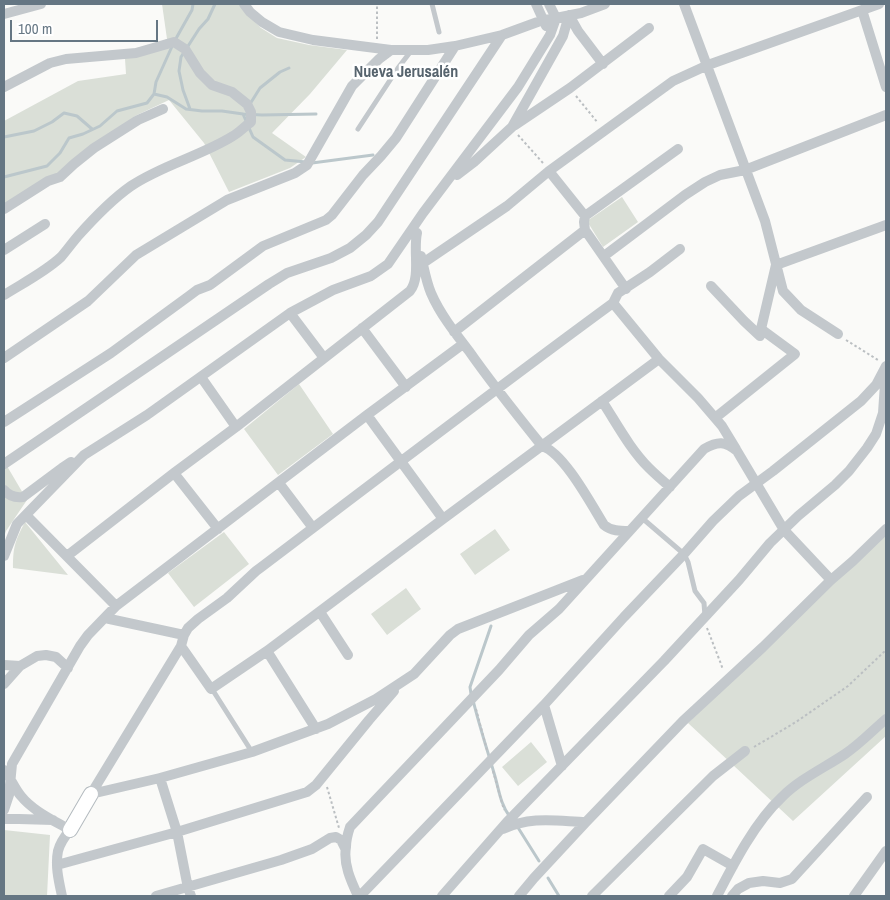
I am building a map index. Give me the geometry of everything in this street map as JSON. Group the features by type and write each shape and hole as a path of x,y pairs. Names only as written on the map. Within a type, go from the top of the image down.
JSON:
{"street":[{"path":"4,14 41,4"},
{"path":"536,4 550,35"},
{"path":"4,490 16,498 23,497 62,468 147,415 290,313 333,290 372,276 388,264 423,213 518,87 550,35 556,18 549,4"},
{"path":"249,6 262,22 279,32 313,40 377,49 428,50 502,35 543,20 581,13 605,4"},
{"path":"684,4 765,221 783,291 801,310 838,334"},
{"path":"423,263 507,206 549,171 673,80 708,65 880,4"},
{"path":"862,10 886,86"},
{"path":"569,16 603,64"},
{"path":"512,127 563,36 569,16"},
{"path":"447,182 474,162 512,127 570,88 649,28"},
{"path":"4,464 287,273 332,258 350,248 366,235 378,222 502,35"},
{"path":"4,87 50,63 66,58 136,53 174,42 185,49 200,73 212,85 232,92 247,104 251,112 251,122 235,136 203,152 176,162 131,186 105,208 52,265 4,295"},
{"path":"4,422 111,353 197,290 210,285 263,246 326,220 332,215 363,175 396,138 455,46"},
{"path":"4,358 88,301 136,255 227,200 295,173 307,165 352,86 379,59 391,50"},
{"path":"4,209 48,182 60,177 94,148 138,120 163,109"},
{"path":"604,256 705,182 720,175 746,170 886,115"},
{"path":"584,216 678,149"},
{"path":"549,171 584,216 585,230 626,289"},
{"path":"67,556 410,291 414,287 415,243 423,213"},
{"path":"4,250 46,224"},
{"path":"776,265 886,225"},
{"path":"454,332 585,230"},
{"path":"417,233 431,294 454,332 496,389 542,446 554,453 572,476 585,493 604,525 616,530 629,531"},
{"path":"62,896 57,865 58,851 62,842 181,646 188,628 227,598 256,571 613,303 618,293 680,249"},
{"path":"710,286 760,336 776,265"},
{"path":"613,303 659,359 719,422 784,530 831,580"},
{"path":"290,313 324,358"},
{"path":"362,328 406,387"},
{"path":"761,329 794,354 719,422 704,449 642,518 559,609 529,635 499,670 350,827 345,848 346,864 351,881 359,896 544,705 684,554 713,520 739,496 862,401 876,385 884,364"},
{"path":"4,810 9,795 7,773 80,646 116,606 463,344"},
{"path":"181,646 212,689 320,612 659,359"},
{"path":"442,896 507,822 664,662 770,543 849,471 876,434 884,413 884,364"},
{"path":"201,377 236,427"},
{"path":"602,401 637,454 670,487"},
{"path":"368,415 443,519"},
{"path":"704,449 712,444 721,443 737,451"},
{"path":"4,556 17,524 84,455"},
{"path":"174,473 218,529"},
{"path":"279,483 313,528"},
{"path":"26,516 116,606"},
{"path":"519,896 586,822 683,721 886,529"},
{"path":"91,794 160,778 252,752 316,729 359,709 414,674 450,635 458,630 586,579"},
{"path":"320,612 348,655"},
{"path":"105,618 184,635"},
{"path":"267,651 316,729"},
{"path":"4,684 20,666 37,656 56,657 68,668"},
{"path":"4,665 20,666"},
{"path":"57,865 177,832 307,792 316,785 404,680"},
{"path":"544,705 562,766"},
{"path":"717,896 732,866 770,808 802,780 846,753 886,719"},
{"path":"592,896 713,776 745,751"},
{"path":"7,773 19,795 29,805 70,830"},
{"path":"160,778 177,832 189,892"},
{"path":"732,896 738,889 749,883 763,881 780,883 792,879 867,797"},
{"path":"4,819 54,820"},
{"path":"500,831 524,821 586,822"},
{"path":"156,896 189,892 312,849 330,838 336,837 341,840 345,848"},
{"path":"669,896 686,877 702,849 732,866"},
{"path":"853,894 886,851"}],"lane":[{"path":"432,4 439,32"},
{"path":"358,128 411,50"},
{"path":"642,518 684,554 688,562 695,591 704,603 706,616"},
{"path":"212,689 252,752"}],"path":[{"path":"377,4 377,49"},
{"path":"570,88 604,131"},
{"path":"512,127 549,171"},
{"path":"838,334 884,364"},
{"path":"706,616 707,629 722,664 726,682"},
{"path":"745,751 796,722 848,686 886,650"},
{"path":"323,776 340,830"}],"shaded area":[{"path":"162,4 239,4 261,28 277,38 347,50 310,94 272,133 306,157 290,168 229,192 204,143 169,100 135,116 65,170 4,206 4,121 78,81 126,74 125,59 132,49 167,39"},
{"path":"622,197 638,222 603,247 587,221"},
{"path":"299,384 333,434 278,475 244,429"},
{"path":"4,461 27,500 4,537"},
{"path":"25,522 68,575 13,568 15,544"},
{"path":"495,529 510,550 475,575 460,554"},
{"path":"224,532 249,564 194,607 168,573"},
{"path":"886,533 886,736 793,821 688,723"},
{"path":"406,588 421,609 387,635 371,614"},
{"path":"531,742 547,762 518,786 502,767"},
{"path":"4,830 50,835 47,896 4,896"}],"waterway":[{"path":"4,177 47,166 60,153 69,138 100,126 117,111 147,103 154,94 156,82 174,42 192,10 193,4"},
{"path":"190,109 179,71 181,57 199,29 208,19 215,4"},
{"path":"250,104 260,88 280,72 289,68"},
{"path":"154,94 167,97 186,109 243,114 253,137 285,160 306,162"},
{"path":"4,137 34,131 52,122 64,113 77,116 92,129"},
{"path":"243,114 316,114"},
{"path":"312,163 373,155"},
{"path":"471,694 470,687 491,626"},
{"path":"473,700 500,796 510,817"},
{"path":"517,826 539,861"},
{"path":"548,878 559,896"}],"district":[{"name":"Nueva Jerusalén","path":"406,73"}]}
